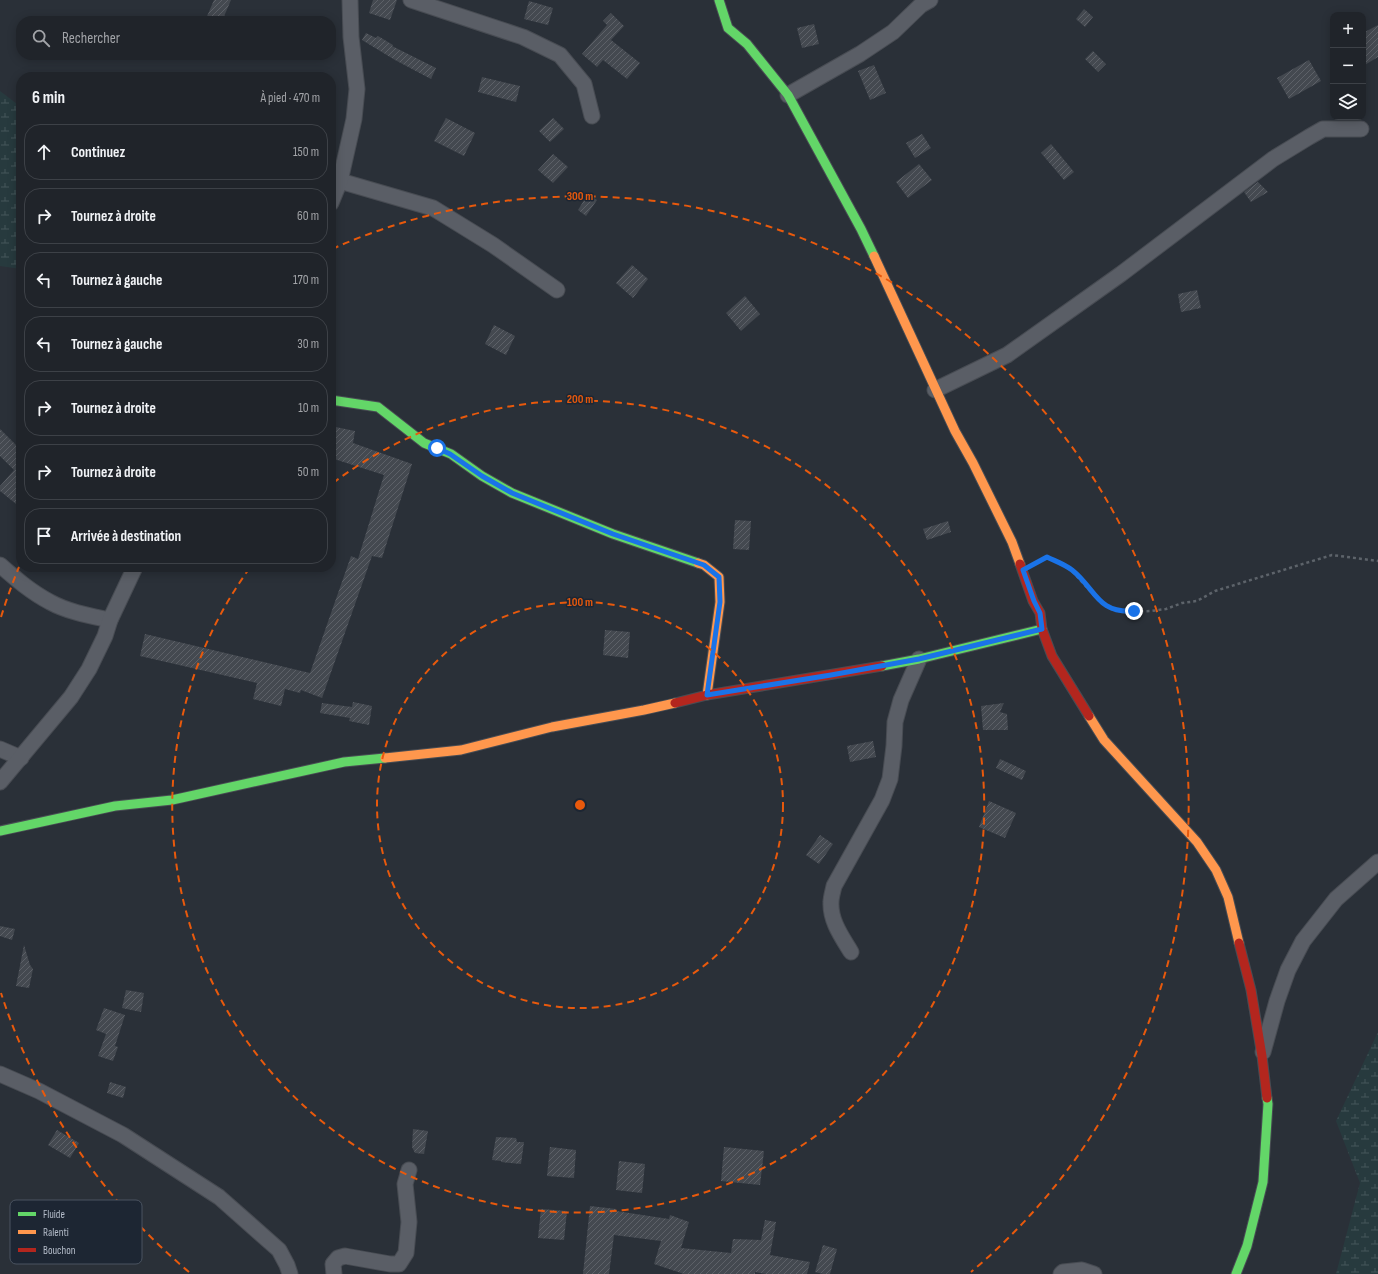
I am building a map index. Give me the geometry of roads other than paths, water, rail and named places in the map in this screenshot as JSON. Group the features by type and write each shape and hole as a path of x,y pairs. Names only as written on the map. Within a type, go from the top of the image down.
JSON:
{"street":[{"path":"336,190 340,181 354,119 357,89 351,37 350,0"},
{"path":"411,0 523,37 560,55 584,84 592,116"},
{"path":"719,0 728,28 747,44 788,95 861,229 887,282 935,390 1012,542 1040,613 1042,629 1052,656 1104,740 1196,842 1216,870 1228,897 1251,990 1268,1104 1262,1182 1247,1246 1236,1274"},
{"path":"788,95 860,54 893,32 921,5 930,0"},
{"path":"935,390 1006,355 1018,347 1122,274 1273,159 1323,129 1360,129"},
{"path":"340,181 433,208 493,245 558,290"},
{"path":"336,401 378,407 424,443 450,454 482,476 512,493 613,534 704,565 719,577 720,602 707,695"},
{"path":"0,565 27,588 51,603 84,614 110,620"},
{"path":"0,782 71,697 89,669 133,572"},
{"path":"0,832 115,806 172,800 344,762 462,750 552,727 644,710 707,695 919,659 1042,629"},
{"path":"852,952 839,932 832,914 831,901 834,886 882,800 890,779 895,722 901,700 919,659"},
{"path":"0,748 21,758"},
{"path":"1262,1056 1277,1001 1288,970 1303,941 1336,899 1378,862"},
{"path":"1251,990 1277,1001"},
{"path":"0,1074 39,1091 123,1135 219,1197 280,1250 288,1265 290,1274"},
{"path":"334,1274 333,1264 338,1258 345,1256 390,1264 399,1264 406,1253 409,1222 405,1184 409,1170"},
{"path":"1061,1274 1063,1272 1082,1270 1094,1274"}]}
